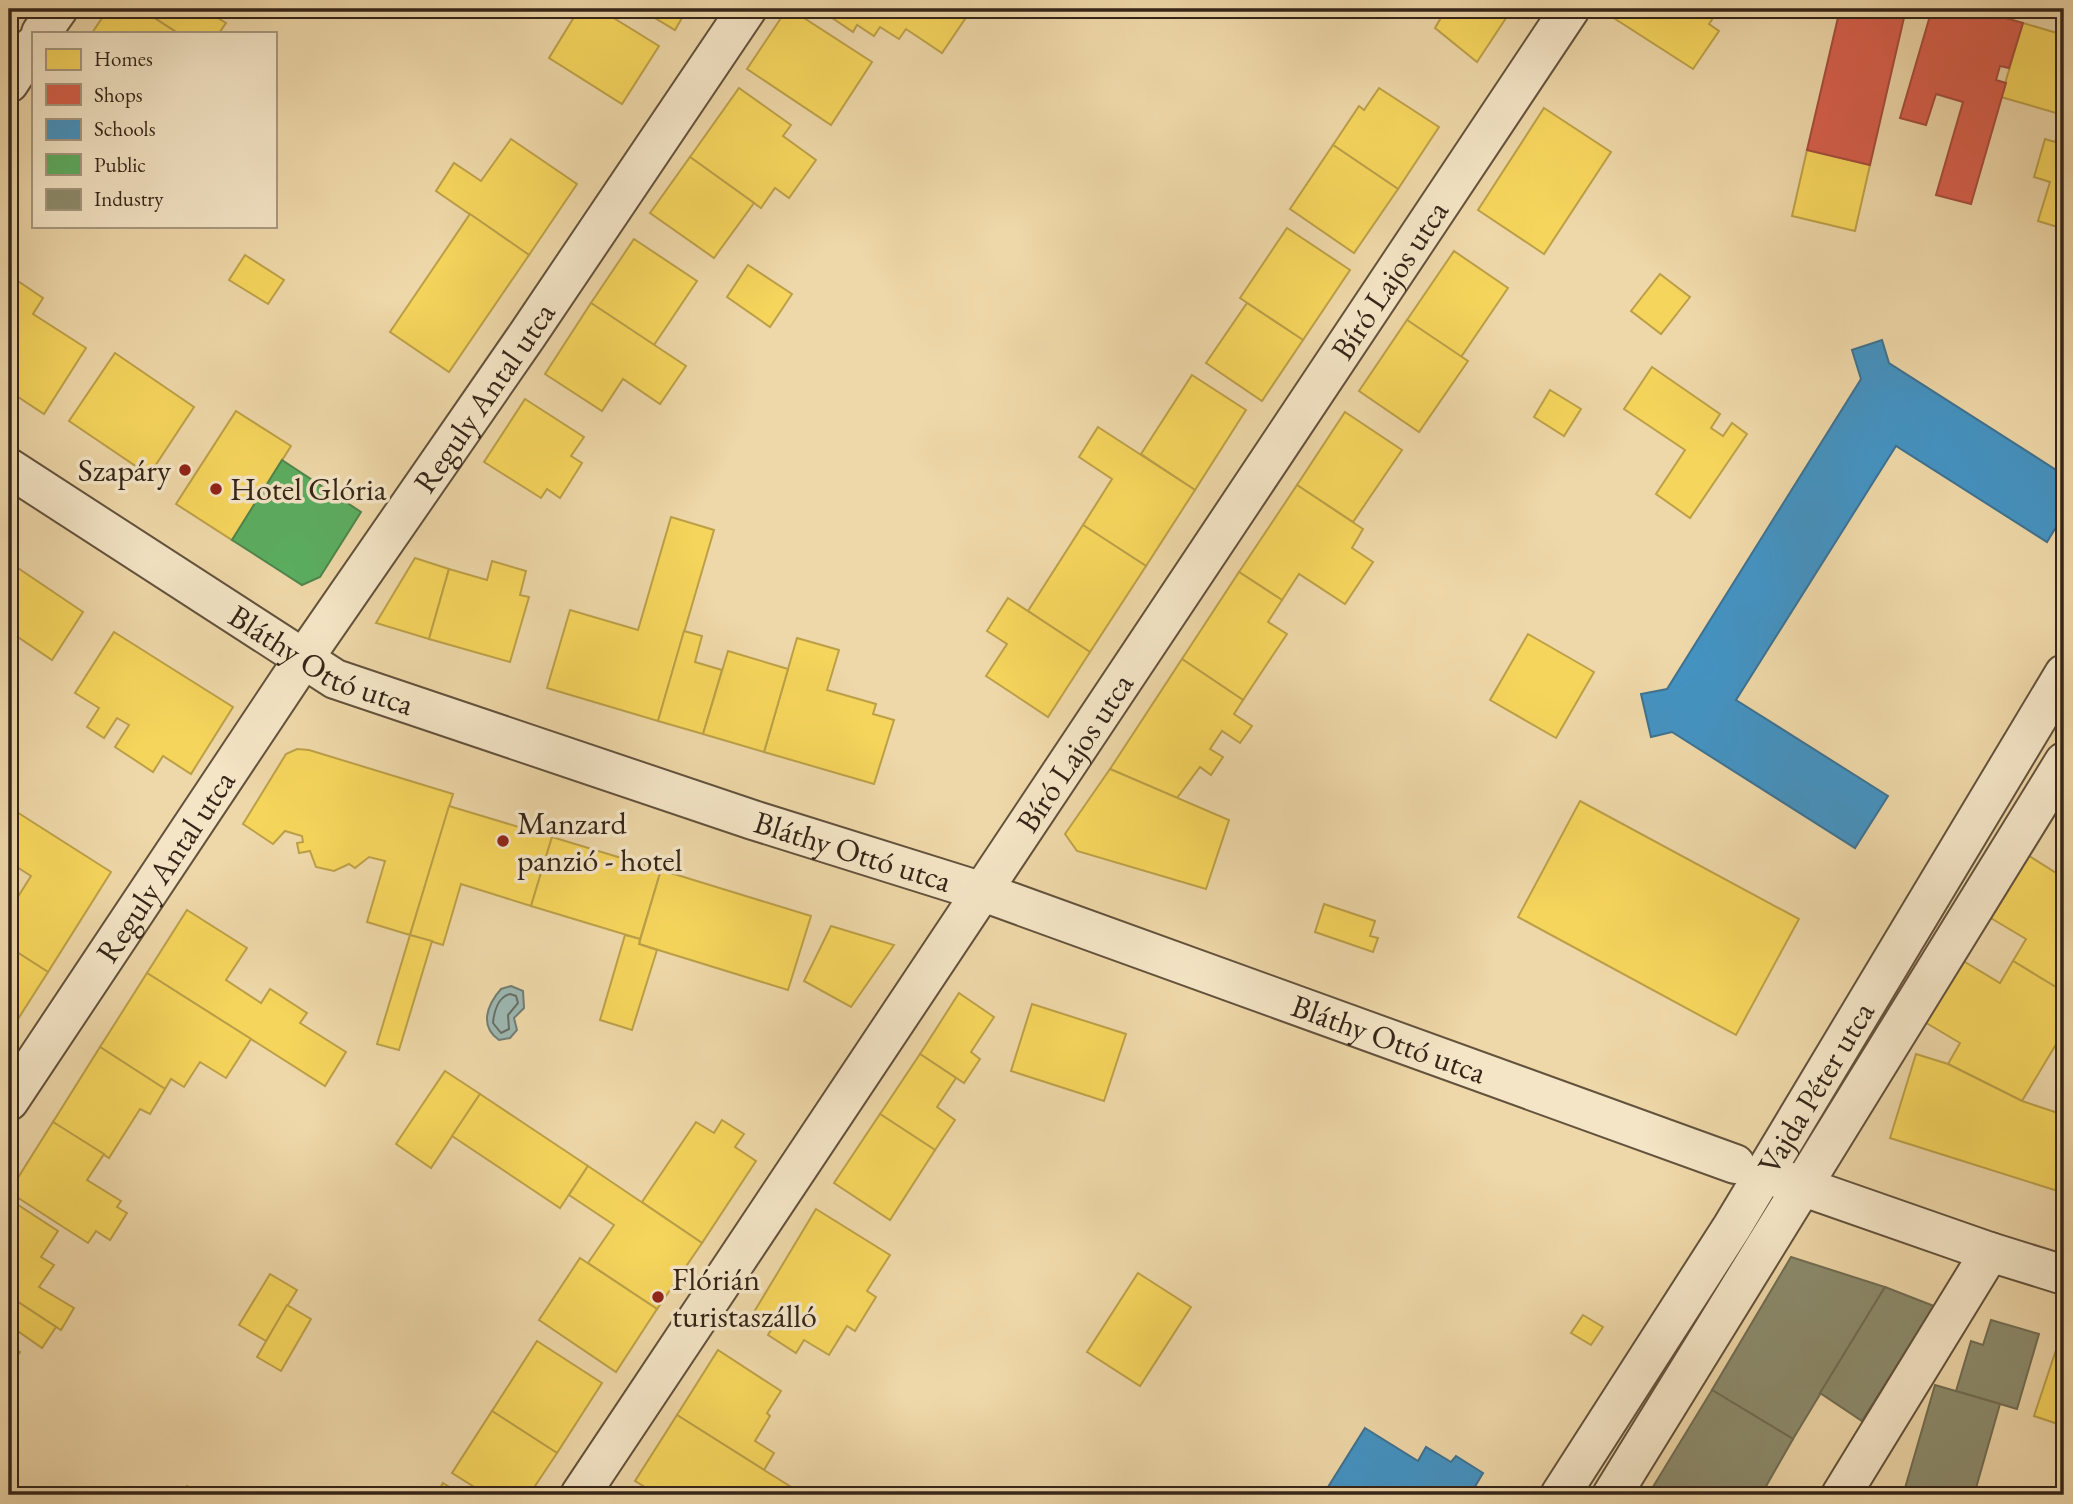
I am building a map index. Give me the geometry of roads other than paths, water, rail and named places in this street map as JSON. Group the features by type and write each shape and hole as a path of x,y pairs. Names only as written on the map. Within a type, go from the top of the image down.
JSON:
{"street":[{"path":"42,32 58,9"},
{"name":"Reguly Antal utca","path":"9,1101 304,658 528,334 747,9"},
{"name":"Bíró Lajos utca","path":"580,1495 1570,9"},
{"path":"9,83 32,48"},
{"name":"Bláthy Ottó utca","path":"9,468 335,679 753,820 983,892 1749,1169 2064,1275"},
{"name":"Vajda Péter utca","path":"1560,1495 1732,1227 1749,1169 2064,674"},
{"name":"Vajda Péter utca","path":"1612,1495 2064,762"},
{"path":"1841,1495 1990,1252"}],"water":[{"path":"511,986 523,991 524,1008 514,1018 517,1030 510,1038 499,1040 489,1028 487,1015 501,989"}],"place":[{"name":"Szapáry","path":"185,470"},
{"name":"Hotel Glória","path":"216,489"},
{"name":"Manzard panzió - hotel","path":"503,841"},
{"name":"Flórián turistaszálló","path":"658,1297"}]}
